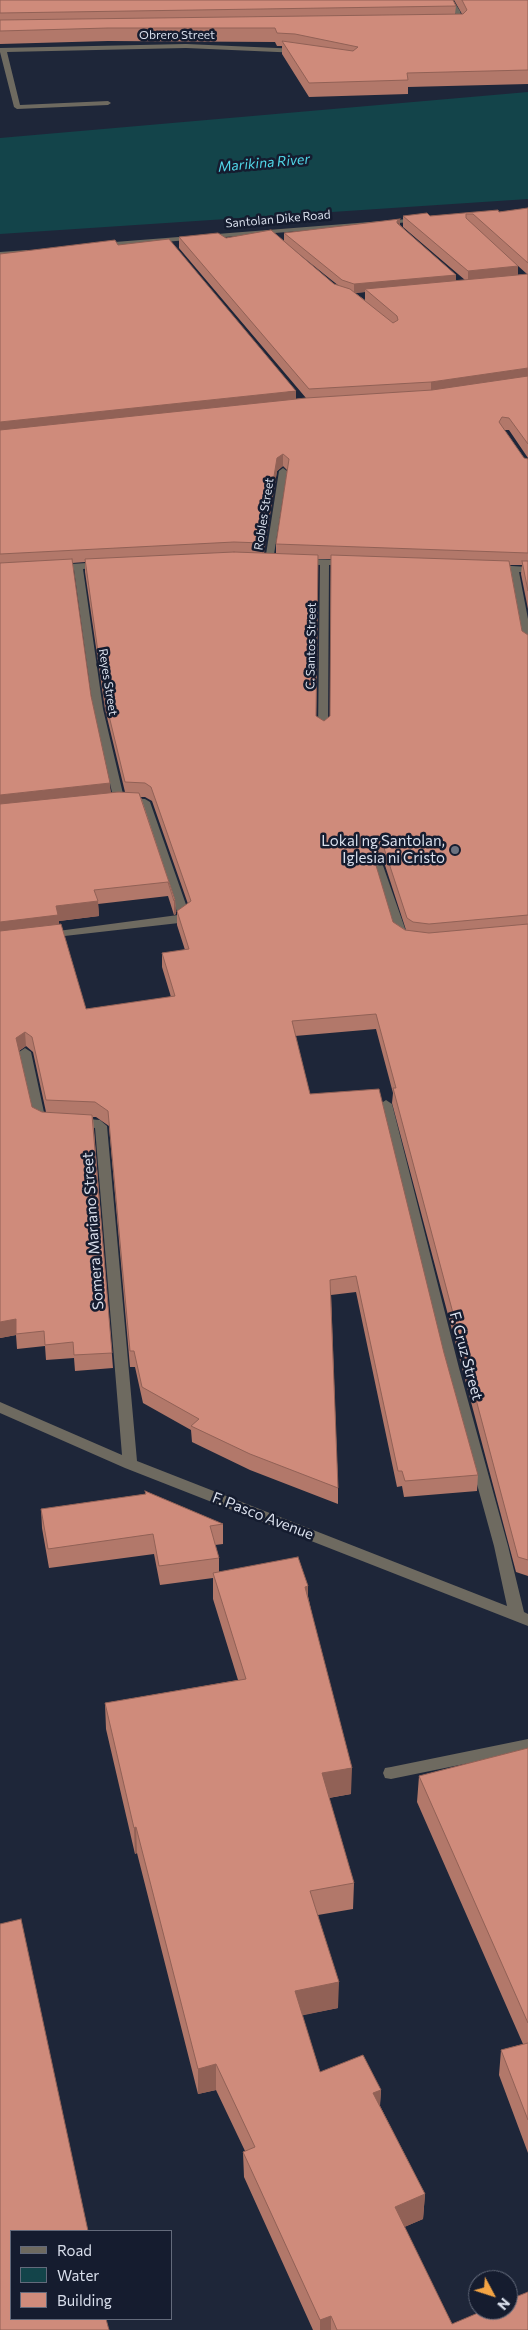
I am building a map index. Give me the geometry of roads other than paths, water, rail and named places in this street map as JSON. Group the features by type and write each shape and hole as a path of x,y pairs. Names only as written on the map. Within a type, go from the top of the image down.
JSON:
{"street":[{"path":"433,0 451,1 457,11 461,24 452,24"},
{"name":"Obrero Street","path":"2,50 186,46 256,48 304,52"},
{"path":"2,50 17,107 108,103"},
{"name":"Santolan Dike Road","path":"89,246 431,219"},
{"path":"0,254 30,252"},
{"name":"Robles Street","path":"269,561 283,471"},
{"path":"297,562 355,564"},
{"name":"C. Santos Street","path":"323,730 325,562"},
{"path":"49,568 115,565"},
{"name":"Reyes Street","path":"38,937 179,920 184,916 145,802 114,802 98,709 78,566"},
{"path":"484,568 528,570"},
{"path":"514,569 528,644"},
{"path":"375,856 400,936 409,941"},
{"name":"Somera Mariano Street","path":"25,1052 39,1119 43,1121 96,1123 101,1126 113,1284 130,1464"},
{"name":"F. Cruz Street","path":"386,1104 452,1368 522,1618"},
{"name":"F. Pasco Avenue","path":"0,1407 130,1464 522,1618"},
{"path":"391,1773 528,1745"}],"water":[{"name":"Marikina River","path":"528,92 528,199 0,234 0,138"}],"place":[{"name":"Lokal ng Santolan, Iglesia ni Cristo","path":"455,850"}]}
